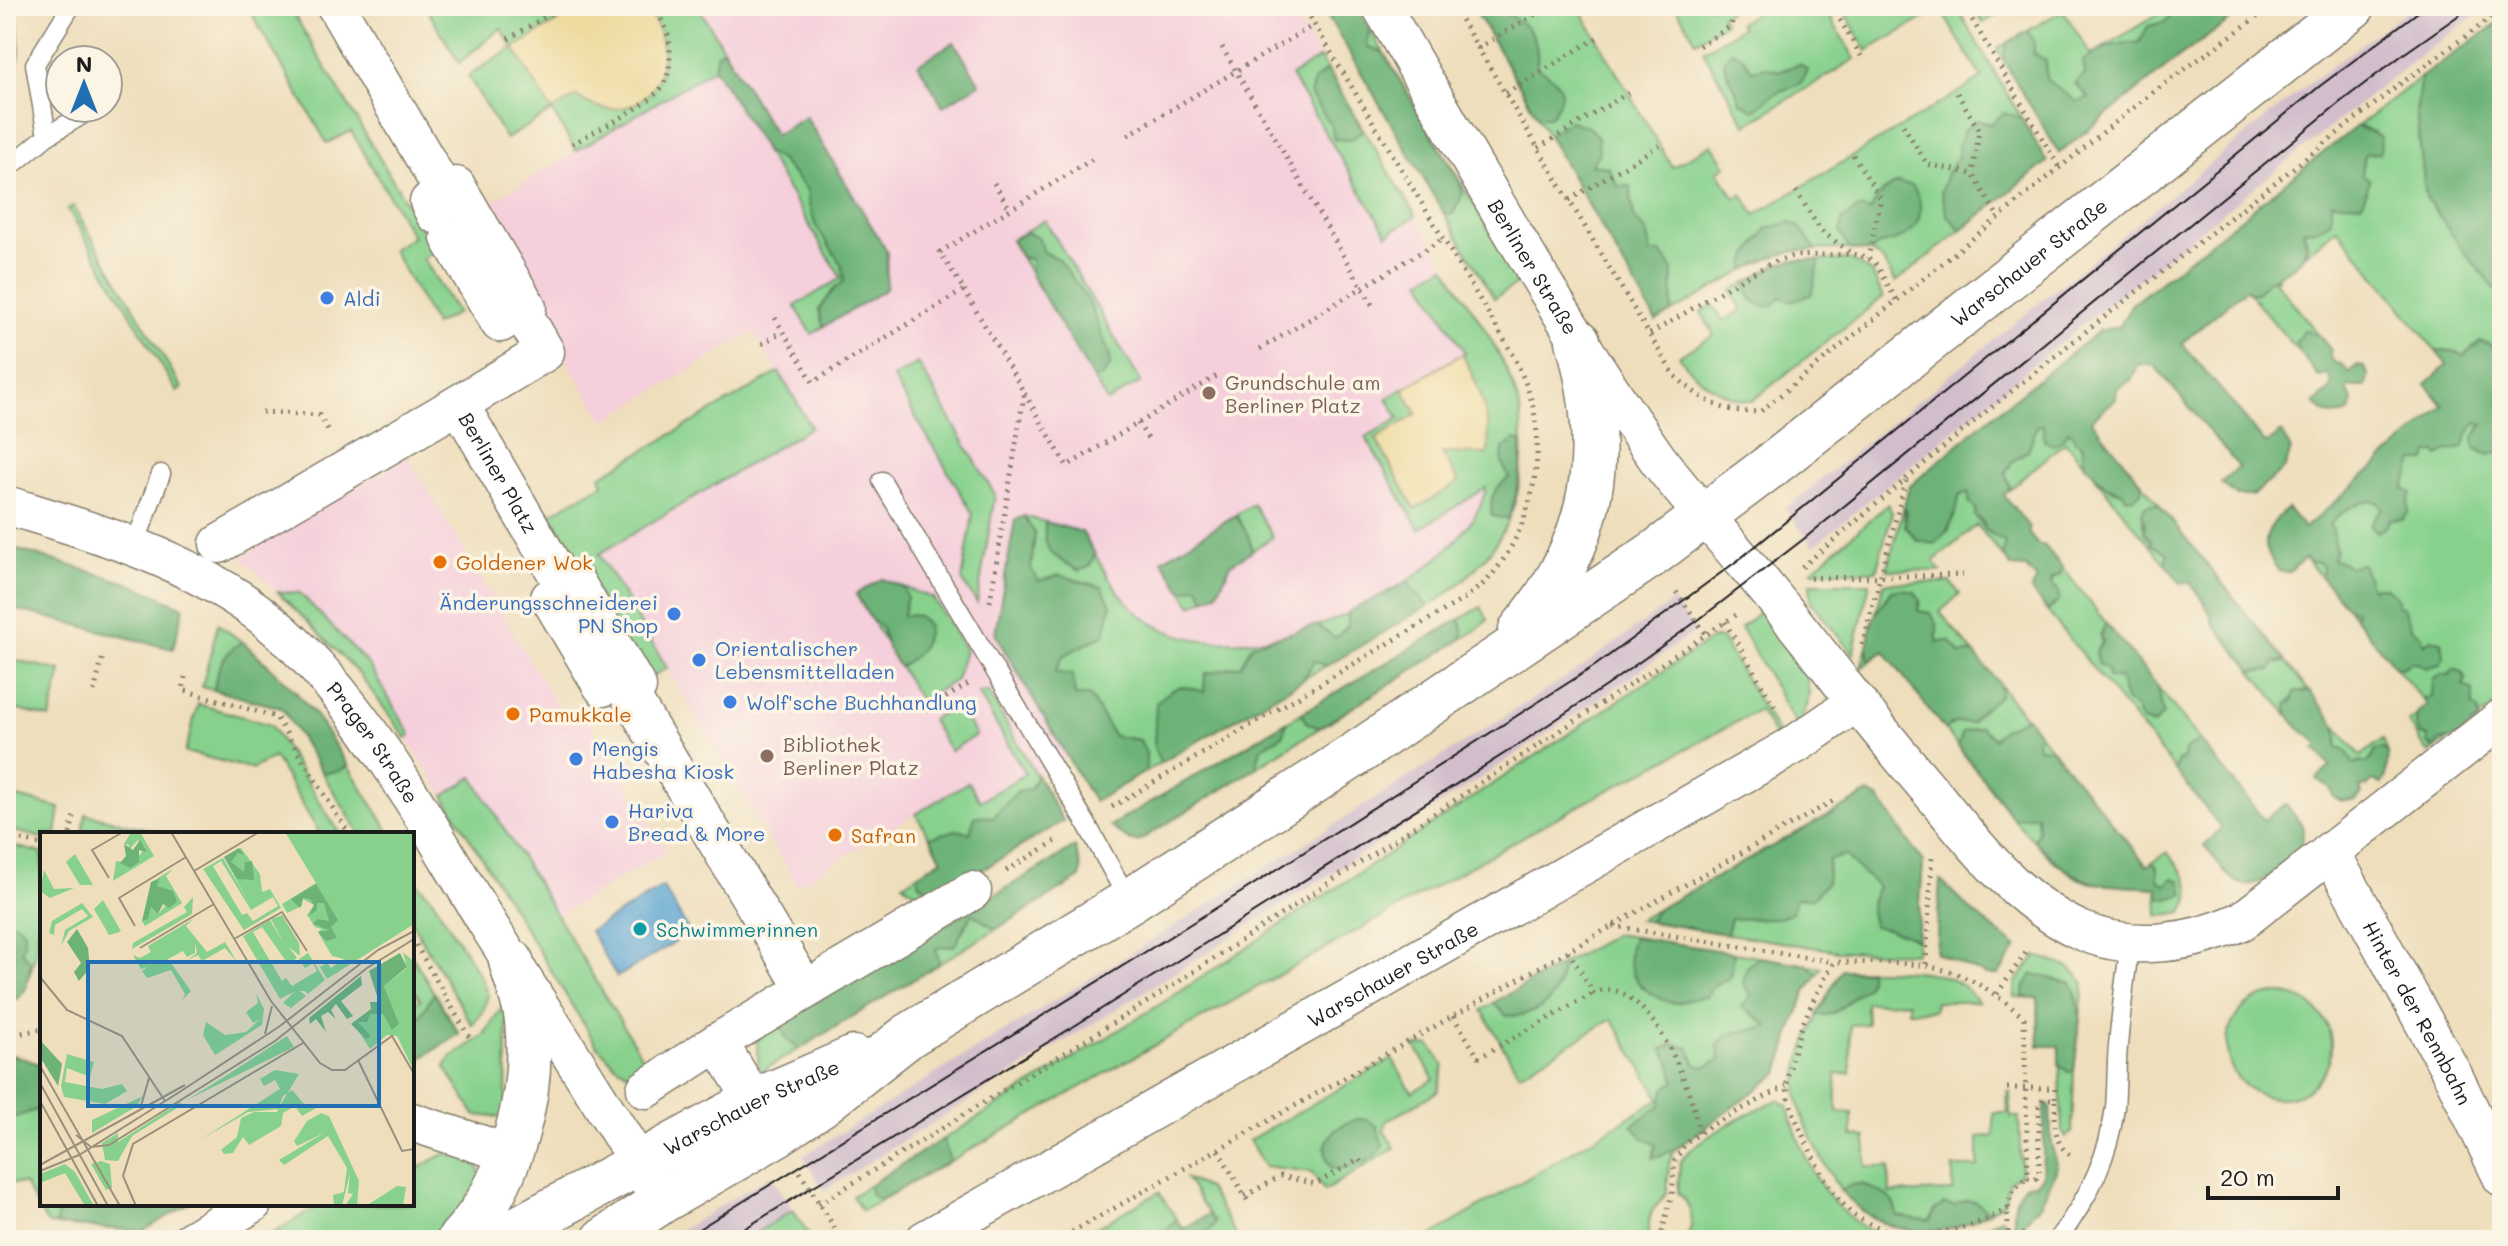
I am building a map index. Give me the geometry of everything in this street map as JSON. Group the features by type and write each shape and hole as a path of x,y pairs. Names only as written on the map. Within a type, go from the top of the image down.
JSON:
{"street":[{"name":"Berliner Platz","path":"336,6 444,215 500,323 527,307 456,186 444,215"},
{"name":"Berliner Straße","path":"1381,6 1578,341 1659,460 1704,515"},
{"name":"Warschauer Straße","path":"604,1240 662,1201 811,1111 908,1036 1129,901 1353,756 1656,552 2353,6"},
{"name":"Berliner Platz","path":"521,310 545,352 459,404 566,589 576,583 637,687 613,693 805,989"},
{"path":"1497,659 1544,604 1566,567 1588,501 1595,427 1590,384 1578,341"},
{"path":"219,544 459,404"},
{"name":"Prager Straße","path":"6,505 89,530 208,580 259,613 295,645 331,683 392,770 639,1163"},
{"path":"1704,515 1999,871 2042,910 2080,931 2104,939 2130,943 2177,941 2213,934 2242,921 2502,718"},
{"name":"Warschauer Straße","path":"925,1240 1796,744 1853,697"},
{"name":"Hinter der Rennbahn","path":"2330,851 2454,1077 2502,1177"},
{"path":"646,1089 805,989 972,891"},
{"path":"459,1240 491,1198 511,1154 520,1117 526,1073 527,1020 511,961"},
{"name":"Warschauer Straße","path":"496,1240 755,1101 908,1036"},
{"path":"718,1042 743,1083"},
{"path":"414,1123 495,1149"},
{"name":"Warschauer Straße","path":"639,1163 662,1201"},
{"path":"192,1240 249,1206"}],"lane":[{"path":"47,136 35,64 71,6"},
{"path":"6,170 47,136 67,124"},
{"path":"134,547 161,474"},
{"path":"882,481 1086,823 1129,901"},
{"path":"2057,1240 2076,1216 2100,1168 2110,1136 2130,943"}],"path":[{"path":"508,39 563,6"},
{"path":"572,144 649,99 664,85 670,66 670,41 661,17 652,6"},
{"path":"972,891 1467,597 1490,578 1522,525 1536,461 1536,417 1528,388 1515,358 1303,6"},
{"path":"1453,6 1673,374 1694,394 1728,410 1743,413 1761,411 2144,99 2272,6"},
{"path":"1478,48 1534,15 1528,6"},
{"path":"1699,46 1731,26 1734,15 1750,6"},
{"path":"1832,6 1861,56"},
{"path":"1964,6 2060,169"},
{"path":"1800,568 2036,371 2400,84 2502,10"},
{"path":"1128,135 1314,25"},
{"path":"1506,93 1597,38"},
{"path":"1222,47 1374,308"},
{"path":"1538,148 1628,93"},
{"path":"1957,93 1979,130 1973,174 1998,217"},
{"path":"1903,125 1927,164 1973,174"},
{"path":"1569,200 1660,145"},
{"path":"1853,155 1881,199 1868,258"},
{"path":"1093,159 940,252 1067,466 1220,374"},
{"path":"994,183 1010,209"},
{"path":"1796,191 1821,231 1853,254"},
{"path":"1260,349 1443,239"},
{"path":"1650,334 1776,261 1793,256 1853,254 1868,258 1877,265 1896,300"},
{"path":"775,318 813,382 964,290"},
{"path":"762,344 782,331"},
{"path":"989,605 1024,394"},
{"path":"262,412 319,415 348,469"},
{"path":"1138,423 1150,442"},
{"path":"1853,697 1906,480"},
{"path":"1804,578 1963,575"},
{"path":"1677,583 1675,593 1706,634"},
{"path":"819,1204 1157,996 1747,608"},
{"path":"1725,622 1796,744"},
{"path":"94,692 103,656"},
{"path":"925,710 995,669"},
{"path":"185,677 183,690 276,717 348,832"},
{"path":"1058,1240 1833,801"},
{"path":"70,832 75,811"},
{"path":"6,836 40,844"},
{"path":"1926,964 1932,858"},
{"path":"1612,926 1834,962 1926,964 1960,974 1997,994 2024,1018 2028,1178 2010,1195 2008,1240"},
{"path":"414,941 469,1037"},
{"path":"1997,994 2030,947"},
{"path":"1568,951 1594,993"},
{"path":"1834,962 1809,1007 1795,1045 1786,1086 1805,1140 1841,1202 1871,1226 1912,1237 1936,1237 1965,1230 2008,1208"},
{"path":"1453,1016 1480,1061 1594,993 1603,989 1616,991 1636,1001 1680,1067 1692,1098 1699,1134"},
{"path":"6,1036 40,1029"},
{"path":"1660,1240 1672,1193 1675,1160 1685,1144 1786,1086"},
{"path":"2007,1088 2055,1088 2057,1138 2062,1150 2072,1156"},
{"path":"2028,1178 2036,1179 2039,1174 2040,1102 2055,1099"},
{"path":"2067,1168 2076,1144"},
{"path":"1218,1150 1249,1203"},
{"path":"1245,1196 1281,1176 1316,1184 1359,1159 1364,1167"},
{"path":"797,1168 842,1240"},
{"path":"2017,1240 2032,1226"}],"shaded area":[{"name":"Grundschule am Berliner Platz","path":"677,6 1289,6 1503,362 1512,382 1520,405 1522,453 1515,500 1497,542 1468,579 1440,599 1094,802 1067,757 983,808 968,782 797,885 599,555 811,427 754,332 604,421 477,211 714,68"},
{"path":"2413,6 2488,6 2426,51 2079,327 1814,546 1785,509 2312,81"},
{"path":"408,457 566,721 583,712 667,851 557,916 474,777 444,796 359,674 306,618 241,557"},
{"path":"1673,601 1695,631 1605,695 1470,785 1152,987 824,1190 803,1156 1449,752 1582,667"},
{"path":"771,1175 793,1210 745,1240 665,1240"}],"green space":[{"path":"6,6 15,6 20,51 6,105"},
{"path":"247,6 289,6 435,251 423,258 457,313 435,325 392,249 413,237 351,131 327,143"},
{"path":"425,6 698,6 775,135 806,117 887,252 886,289 812,334 795,306 841,278 715,68 576,151 552,111 506,139 468,76 513,48 501,28 459,63"},
{"path":"1322,6 1356,6 1520,282 1494,298"},
{"path":"1322,6 1356,6 1369,28 1367,46 1383,52 1460,182 1463,194 1453,214 1445,215"},
{"path":"1473,6 1578,6 1672,167 1712,144 1726,166 1718,172 1735,198 1742,194 1755,215 1982,78 1940,9 1867,51 1841,6 1956,6 2047,162 1896,282 1880,257 1870,252 1849,249 1792,250 1765,259 1656,321"},
{"path":"1473,6 1498,6 1530,31 1536,45 1537,67 1552,77 1560,88 1560,101 1550,117 1538,117"},
{"path":"1675,6 1738,6 1721,16 1725,23 1696,41"},
{"path":"1767,6 1823,6 1855,59 1746,125 1703,51 1742,27 1739,23"},
{"path":"1973,6 2002,6 2004,10 1983,23"},
{"path":"2171,6 2250,6 2179,57 2059,153 1997,49 2063,10 2091,55"},
{"path":"2179,6 2250,6 2179,57 2059,153 2003,60 2007,43 2028,31 2034,41 2034,54 2046,60 2046,79 2077,102 2089,98 2075,83 2085,74 2083,61 2109,47 2139,43 2148,26 2165,22"},
{"path":"2502,20 2502,297 2462,249 2426,197 2416,113 2421,77"},
{"path":"954,42 980,84 943,106 918,64"},
{"path":"723,49 775,135 806,117 887,252 886,289 823,327 819,310 844,281 842,266 816,226 807,190 780,160 766,152 714,68 717,53"},
{"path":"1732,51 1744,58 1752,70 1766,67 1780,71 1799,64 1808,70 1798,85 1776,93 1754,110 1740,102 1727,72 1724,60"},
{"path":"1320,58 1416,216 1387,234 1291,76"},
{"path":"1327,69 1363,130 1351,140 1334,139 1331,125 1310,94 1314,81"},
{"path":"2421,77 2416,113 2426,197 2462,249 2502,297 2502,354 2473,346 2471,354 2465,356 2453,351 2435,350 2337,228 2305,255 2308,244 2303,229 2318,229 2332,215 2330,202 2349,201 2362,174 2365,153 2374,132 2358,126"},
{"path":"2004,113 2020,117 2047,162 1961,230 1947,215 1941,192 1947,173 1958,157 1958,145 1964,130 1977,120 1991,124"},
{"path":"1569,121 1587,126 1598,137 1599,153 1591,165 1608,167 1618,186 1630,186 1634,218 1646,231 1651,253 1661,253 1673,270 1672,312 1656,321 1548,135"},
{"path":"2357,126 2381,137 2380,153 2365,154 2362,174 2370,180 2362,204 2331,202 2331,221 2318,229 2303,230 2305,248 2294,266 2269,280 2256,293 2249,293 2246,289 2182,343 2266,444 2281,432 2291,450 2285,468 2252,496 2237,496 2221,483 2239,467 2155,366 2139,364 2131,380 2117,389 2116,399 2091,420 2142,483 2141,492 2127,498 2122,492 2106,486 2084,464 2082,444 2075,441 2074,435 2068,431 2062,440 2053,445 2044,440 2043,425 2037,426 2028,450 2013,461 2005,473 2010,489 2004,495 2029,527 2029,534 2038,545 2044,545 2062,567 2060,575 2052,579 2051,584 2058,590 2059,600 2047,611 2031,590 2037,580 2026,568 2012,567 2003,556 2005,543 1986,530 1982,521 1975,516 1976,509 1970,504 1968,492 1959,496 1952,522 1935,544 1918,541 1905,526 1904,506 1909,487 1977,428 2099,331 2120,326 2131,305"},
{"path":"1897,183 1913,186 1920,201 1920,216 1913,229 1870,252 1849,249 1840,232 1843,219 1859,208 1871,211 1881,194"},
{"path":"73,206 182,388 177,392 68,209"},
{"path":"1045,220 1141,382 1107,402 1011,240"},
{"path":"1790,222 1800,227 1816,250 1778,255 1744,271 1750,254 1766,229"},
{"path":"1026,232 1039,238 1044,252 1060,260 1089,302 1110,356 1110,366 1102,377 1093,378 1031,275 1031,259 1021,257 1011,240"},
{"path":"1793,260 1851,260 1872,273 1883,297 1752,401 1721,392 1701,380 1679,356 1714,335 1701,312 1713,305 1723,321 1742,310 1731,291 1776,265"},
{"path":"1793,260 1820,260 1811,295 1790,301 1781,297 1772,306 1761,305 1754,300 1745,283 1776,265"},
{"path":"1445,266 1496,348 1520,410 1522,464 1519,487 1513,510 1492,549 1460,584 1440,599 1094,802 995,634 1015,521 1024,516 1082,532 1112,582 1140,615 1191,638 1235,641 1283,635 1331,621 1377,600 1419,573 1453,543 1478,510 1486,488 1419,529 1366,438 1399,418 1387,398 1465,353 1421,280"},
{"path":"2279,277 2275,281 2319,335 2304,330 2296,343 2299,352 2249,293 2256,292 2269,280"},
{"path":"2304,330 2319,335 2331,350 2330,357 2349,373 2358,365 2364,367 2368,375 2366,387 2349,387 2347,390 2353,401 2350,412 2330,415 2314,403 2330,390 2332,384 2328,374 2318,376 2299,352 2295,343"},
{"path":"2480,341 2490,344 2502,354 2502,451 2488,455 2475,448 2474,437 2483,424 2477,422 2463,448 2448,451 2439,457 2436,453 2428,453 2426,461 2414,461 2404,489 2412,493 2409,512 2403,519 2389,520 2386,527 2377,532 2370,524 2383,508 2376,501 2369,501 2351,507 2330,524 2336,550 2333,560 2349,567 2362,564 2371,588 2383,587 2392,593 2398,600 2398,606 2404,607 2411,627 2421,634 2424,645 2431,639 2441,641 2444,656 2440,664 2426,668 2409,663 2396,668 2355,618 2356,610 2348,608 2321,577 2322,567 2318,562 2309,562 2305,558 2289,572 2280,572 2268,554 2266,538 2273,523 2287,508 2305,528 2444,406 2426,384 2447,365 2435,350 2453,351 2465,356"},
{"path":"918,363 995,495 977,603 962,580 973,514 893,378"},
{"path":"779,372 811,427 599,554 667,668 648,679 550,514 603,484 600,476"},
{"path":"2446,406 2502,421 2502,701 2429,754 2408,722 2431,705 2425,697 2423,700 2396,668 2399,667 2290,541"},
{"path":"2037,425 2058,428 2078,438 2084,450 2084,464 2065,442 2010,489 2005,473 2013,461 2028,450"},
{"path":"1515,440 1521,442 1522,452 1514,500 1508,519 1492,516 1493,494 1509,478 1502,463 1503,448"},
{"path":"2094,476 2114,491 2140,492 2142,483 2159,505 2152,505 2145,511 2145,532 2168,554 2165,564"},
{"path":"1968,491 1976,509 1975,516 1986,530 2006,543 2003,556 1977,525 1934,561 1941,571 1887,570 1904,506 1905,526 1918,541 1949,531 1959,496"},
{"path":"1253,504 1273,537 1231,564 1217,593 1192,606 1162,560"},
{"path":"1888,504 1892,513 1876,571 1811,571"},
{"path":"2159,505 2285,661 2275,662 2272,670 2252,671 2213,623 2194,587 2190,583 2181,583 2165,564 2168,553 2151,544 2144,532 2142,513 2145,506"},
{"path":"1236,515 1249,537 1252,551 1231,564 1217,593 1205,599 1199,586 1183,591 1162,560"},
{"path":"1024,516 1035,534 1031,569 1039,581 1060,575 1102,587 1111,605 1105,634 1063,656 1055,672 1073,675 1075,696 1090,696 1114,736 1140,740 1146,753 1146,771 1094,802 995,634 1015,521"},
{"path":"1045,522 1082,532 1095,554 1089,567 1079,571 1052,553 1046,541"},
{"path":"6,546 128,583 184,607 173,649 6,607"},
{"path":"2062,567 2106,623 2100,636 2107,669 2120,679 2126,701 2136,708 2163,714 2158,687 2200,740 2186,750 2175,770 2047,611 2054,606 2052,579 2060,575"},
{"path":"882,579 933,598 965,650 956,680 920,701 856,594"},
{"path":"882,579 903,587 907,597 903,615 919,616 928,627 919,651 899,667 887,647 881,626 871,620 856,594"},
{"path":"1407,582 1428,606 1327,666 1314,661 1303,680 1160,763 1154,746 1156,703 1168,692 1178,687 1189,687 1204,692 1205,674 1241,665 1252,644 1317,625 1335,638 1348,626 1348,612"},
{"path":"1950,582 1960,594 1940,612 2147,866 2167,852 2173,859 2189,888 2187,904 2182,912 2158,916 2157,888 2091,883 2079,879 2051,859 2017,823 1884,651 1861,668 1884,583"},
{"path":"1810,583 1870,583 1853,654 1811,602"},
{"path":"1902,589 1915,592 1920,601 1918,611 1931,613 1937,625 1937,642 1950,641 1961,654 1973,652 2000,684 2000,695 1972,723 1955,723 1944,729 1884,651 1869,661 1868,644 1874,618 1891,591"},
{"path":"278,592 300,593 368,664 411,735 406,738 359,674"},
{"path":"1481,607 1488,620 1475,631 1137,842 1110,826"},
{"path":"1761,611 1792,651 1807,680 1809,695 1806,710 1796,725 1741,628"},
{"path":"1460,619 1462,639 1319,728 1306,722 1302,713"},
{"path":"2106,623 2158,687 2163,715 2153,725 2141,720 2136,708 2126,701 2120,679 2108,677 2107,669 2098,664 2096,651 2103,642 2100,636"},
{"path":"218,624 273,669 316,719 390,832 359,832 282,708 202,687"},
{"path":"1713,638 1722,639 1780,737 1776,739 1759,710 1558,817 862,1211 852,1196 1175,995"},
{"path":"242,641 294,690 317,717 348,766 323,773 282,708 214,690 222,662"},
{"path":"6,658 61,671 50,718 6,707"},
{"path":"2276,661 2279,664 2285,661 2309,692 2300,692 2293,698 2288,706 2288,715 2252,671 2273,666"},
{"path":"2454,669 2462,672 2466,680 2463,685 2473,690 2473,706 2478,710 2479,720 2459,737 2440,741 2433,748 2428,743 2428,736 2420,735 2416,725 2417,713 2427,705 2423,700 2432,696 2433,680 2440,674 2449,675"},
{"path":"2295,691 2310,692 2334,724 2337,747 2346,751 2354,764 2360,761 2367,763 2375,751 2382,748 2388,753 2386,776 2382,784 2372,781 2368,786 2360,787 2362,794 2356,800 2342,801 2333,797 2330,788 2316,779 2330,767 2315,748 2318,742 2297,726 2290,716 2287,703 2292,702"},
{"path":"988,692 1063,821 935,893 914,891 903,884 942,859 916,814 968,782 980,801 1025,774 978,693"},
{"path":"198,704 271,725 339,832 319,832 274,757 252,769 185,752"},
{"path":"957,704 976,735 950,751 931,720"},
{"path":"2027,717 2040,735 2036,740 2037,748 2052,749 2147,866 2153,862 2158,869 2158,880 2166,885 2173,878 2180,880 2184,894 2168,899 2158,897 2157,888 2102,884 2076,876 2034,840 2038,831 2037,815 2014,818 1958,746 1963,732 1981,727 1994,739 2001,730"},
{"path":"1287,722 1283,735 1261,748 1256,768 1137,842 1110,826"},
{"path":"2335,725 2361,756 2383,739 2388,753 2381,748 2367,763 2354,764 2346,750 2337,747"},
{"path":"2200,740 2264,820 2286,804 2303,827 2302,844 2297,853 2274,874 2256,883 2234,880 2204,845 2222,829 2175,770 2178,761 2184,758 2185,750"},
{"path":"1037,775 1063,821 965,880 935,893 920,884 917,875 942,860 930,837 957,830 970,833 975,816 993,817 1018,791 1030,789"},
{"path":"473,777 651,1072 639,1079 615,1065 597,1046 444,796"},
{"path":"1869,793 1879,799 1923,862 1916,953 1838,951 1638,920"},
{"path":"1869,793 1879,799 1923,862 1917,941 1874,926 1870,906 1878,887 1846,855 1829,860 1827,882 1813,898 1796,898 1792,912 1780,918 1731,919 1727,934 1648,921 1658,909"},
{"path":"6,794 60,808 56,832 40,832 40,838 6,829"},
{"path":"86,814 161,832 82,832"},
{"path":"6,844 40,852 40,916 36,948 26,984 18,999 6,998"},
{"path":"1075,847 1081,868 1080,878 759,1073 756,1025 796,1014"},
{"path":"1075,847 1081,868 1080,878 996,929 972,914 954,946 936,948 939,964 799,1049 786,1038 779,1021 796,1014"},
{"path":"414,880 431,897 480,976 488,995 483,1012 472,1025 414,926"},
{"path":"1940,880 1975,914 2017,947 1998,975 1986,975 1936,953"},
{"path":"6,923 17,923 24,931 21,951 31,963 26,988 18,999 6,998"},
{"path":"1615,934 1822,967 1806,991 1779,1073 1674,1150 1669,1164 1667,1193 1652,1211 1649,1221 1649,1240 1424,1240 1660,1099 1612,1019 1519,1074 1482,1010"},
{"path":"1633,937 1734,953 1731,977 1716,984 1706,997 1674,1003 1665,1001 1641,986 1632,971 1629,954"},
{"path":"2036,956 2069,968 2084,983 2074,1071 2072,1132 2066,1137 2062,1131 2059,1046 2039,1046 2038,998 2015,997 2015,983"},
{"path":"1759,957 1807,965 1818,974 1806,991 1779,1073 1674,1150 1653,1158 1656,1145 1642,1137 1632,1125 1661,1105 1664,1089 1675,1081 1670,1062 1662,1049 1675,1044 1689,1048 1696,1065 1706,1067 1720,1060 1718,1045 1729,1035 1769,1026 1742,1007 1751,995 1743,983 1747,967"},
{"path":"414,959 459,1034 414,1063 414,1004 420,1000 414,990"},
{"path":"1562,964 1553,995 1539,1009 1507,1016 1493,1003"},
{"path":"1842,970 1903,970 1934,974 1960,984 1978,1002 1935,1002 1934,1010 1908,1011 1908,1002 1866,1003 1867,1024 1850,1025 1851,1073 1836,1074 1837,1112 1852,1113 1852,1136 1866,1137 1866,1167 1889,1167 1890,1193 1953,1191 1953,1167 1978,1167 1978,1137 1994,1136 1994,1113 2008,1113 2007,1092 2010,1092 2011,1117 2019,1117 2021,1173 2009,1181 2004,1203 1948,1226 1922,1229 1897,1227 1875,1218 1854,1204 1835,1182 1805,1122 1797,1090 1806,1045 1819,1012"},
{"path":"1842,970 1869,971 1867,986 1835,1012 1817,1015"},
{"path":"2032,974 2071,982 2076,993 2079,1015 2074,1071 2068,1072 2059,1065 2059,1046 2039,1046 2038,998 2023,997"},
{"path":"434,993 459,1034 414,1063 414,1018 420,1016"},
{"path":"2279,994 2299,998 2316,1009 2327,1026 2331,1046 2327,1066 2316,1083 2299,1094 2279,1098 2259,1094 2242,1083 2231,1066 2227,1046 2231,1026 2242,1009 2259,998"},
{"path":"502,1007 507,1007 506,1118 475,1115 445,1067 450,1058 483,1036"},
{"path":"1430,1045 1444,1066 1438,1091 1387,1121 1384,1131 1395,1148 1324,1191 1312,1172 1264,1166 1249,1140 1392,1059 1412,1092 1434,1079 1415,1046"},
{"path":"6,1053 40,1064 40,1206 185,1206 143,1231 48,1224 24,1184 6,1182"},
{"path":"6,1053 40,1064 40,1109 6,1117"},
{"path":"1778,1100 1788,1106 1802,1149 1836,1205 1871,1231 1893,1240 1684,1240 1692,1222 1689,1209 1678,1193 1681,1161 1710,1135"},
{"path":"2045,1104 2050,1106 2051,1143 2056,1171 2040,1205 2017,1230 2014,1229 2014,1210 2018,1194 2026,1184 2036,1183 2042,1177"},
{"path":"1358,1119 1377,1126 1383,1146 1373,1157 1360,1164 1332,1168 1327,1159 1326,1144 1341,1126"},
{"path":"943,1139 950,1161 880,1200 871,1195 869,1185"},
{"path":"448,1152 473,1158 483,1177 454,1216 428,1240 262,1240 318,1206 414,1206 414,1170"},
{"path":"1186,1179 1208,1188 1239,1240 1075,1240 1159,1192 1183,1229 1209,1214"},
{"path":"1862,1184 1890,1198 1897,1216 1930,1221 1935,1210 1944,1204 1954,1206 1968,1201 1976,1202 1989,1212 1949,1229 1910,1230 1873,1217 1840,1190"},
{"path":"59,1206 185,1206 143,1231 56,1225"},
{"path":"793,1210 812,1239 745,1240"},
{"path":"1209,1214 1215,1222 1204,1235 1180,1241 1153,1240 1158,1232 1166,1230 1176,1219 1183,1229"},
{"path":"2002,1218 2002,1240 1961,1240"}],"sand":[{"path":"634,5 647,12 658,28 662,47 659,75 645,97 635,104 612,109 588,103 577,96 552,111 514,48 583,6"},
{"path":"1462,354 1483,402 1488,427 1488,454 1442,453 1459,482 1415,509 1376,439 1417,414 1403,389"}],"water":[{"name":"Schwimmerinnen","path":"663,887 690,933 617,977 590,931"}],"tram line":[{"path":"681,1240 1237,895 1596,665 1741,558 2320,86 2426,6"},
{"path":"726,1240 1076,1025 1521,743 1610,683 1805,538 2339,103 2472,6"}],"place":[{"name":"Aldi","path":"327,298"},
{"name":"Grundschule am Berliner Platz","path":"1209,393"},
{"name":"Goldener Wok","path":"440,562"},
{"name":"Änderungsschneiderei PN Shop","path":"674,614"},
{"name":"Orientalischer Lebensmittelladen","path":"699,660"},
{"name":"Wolf'sche Buchhandlung","path":"730,702"},
{"name":"Pamukkale","path":"513,714"},
{"name":"Bibliothek Berliner Platz","path":"767,756"},
{"name":"Mengis Habesha Kiosk","path":"576,759"},
{"name":"Hariva Bread & More","path":"612,822"},
{"name":"Safran","path":"835,835"},
{"name":"Schwimmerinnen","path":"640,929"}]}
